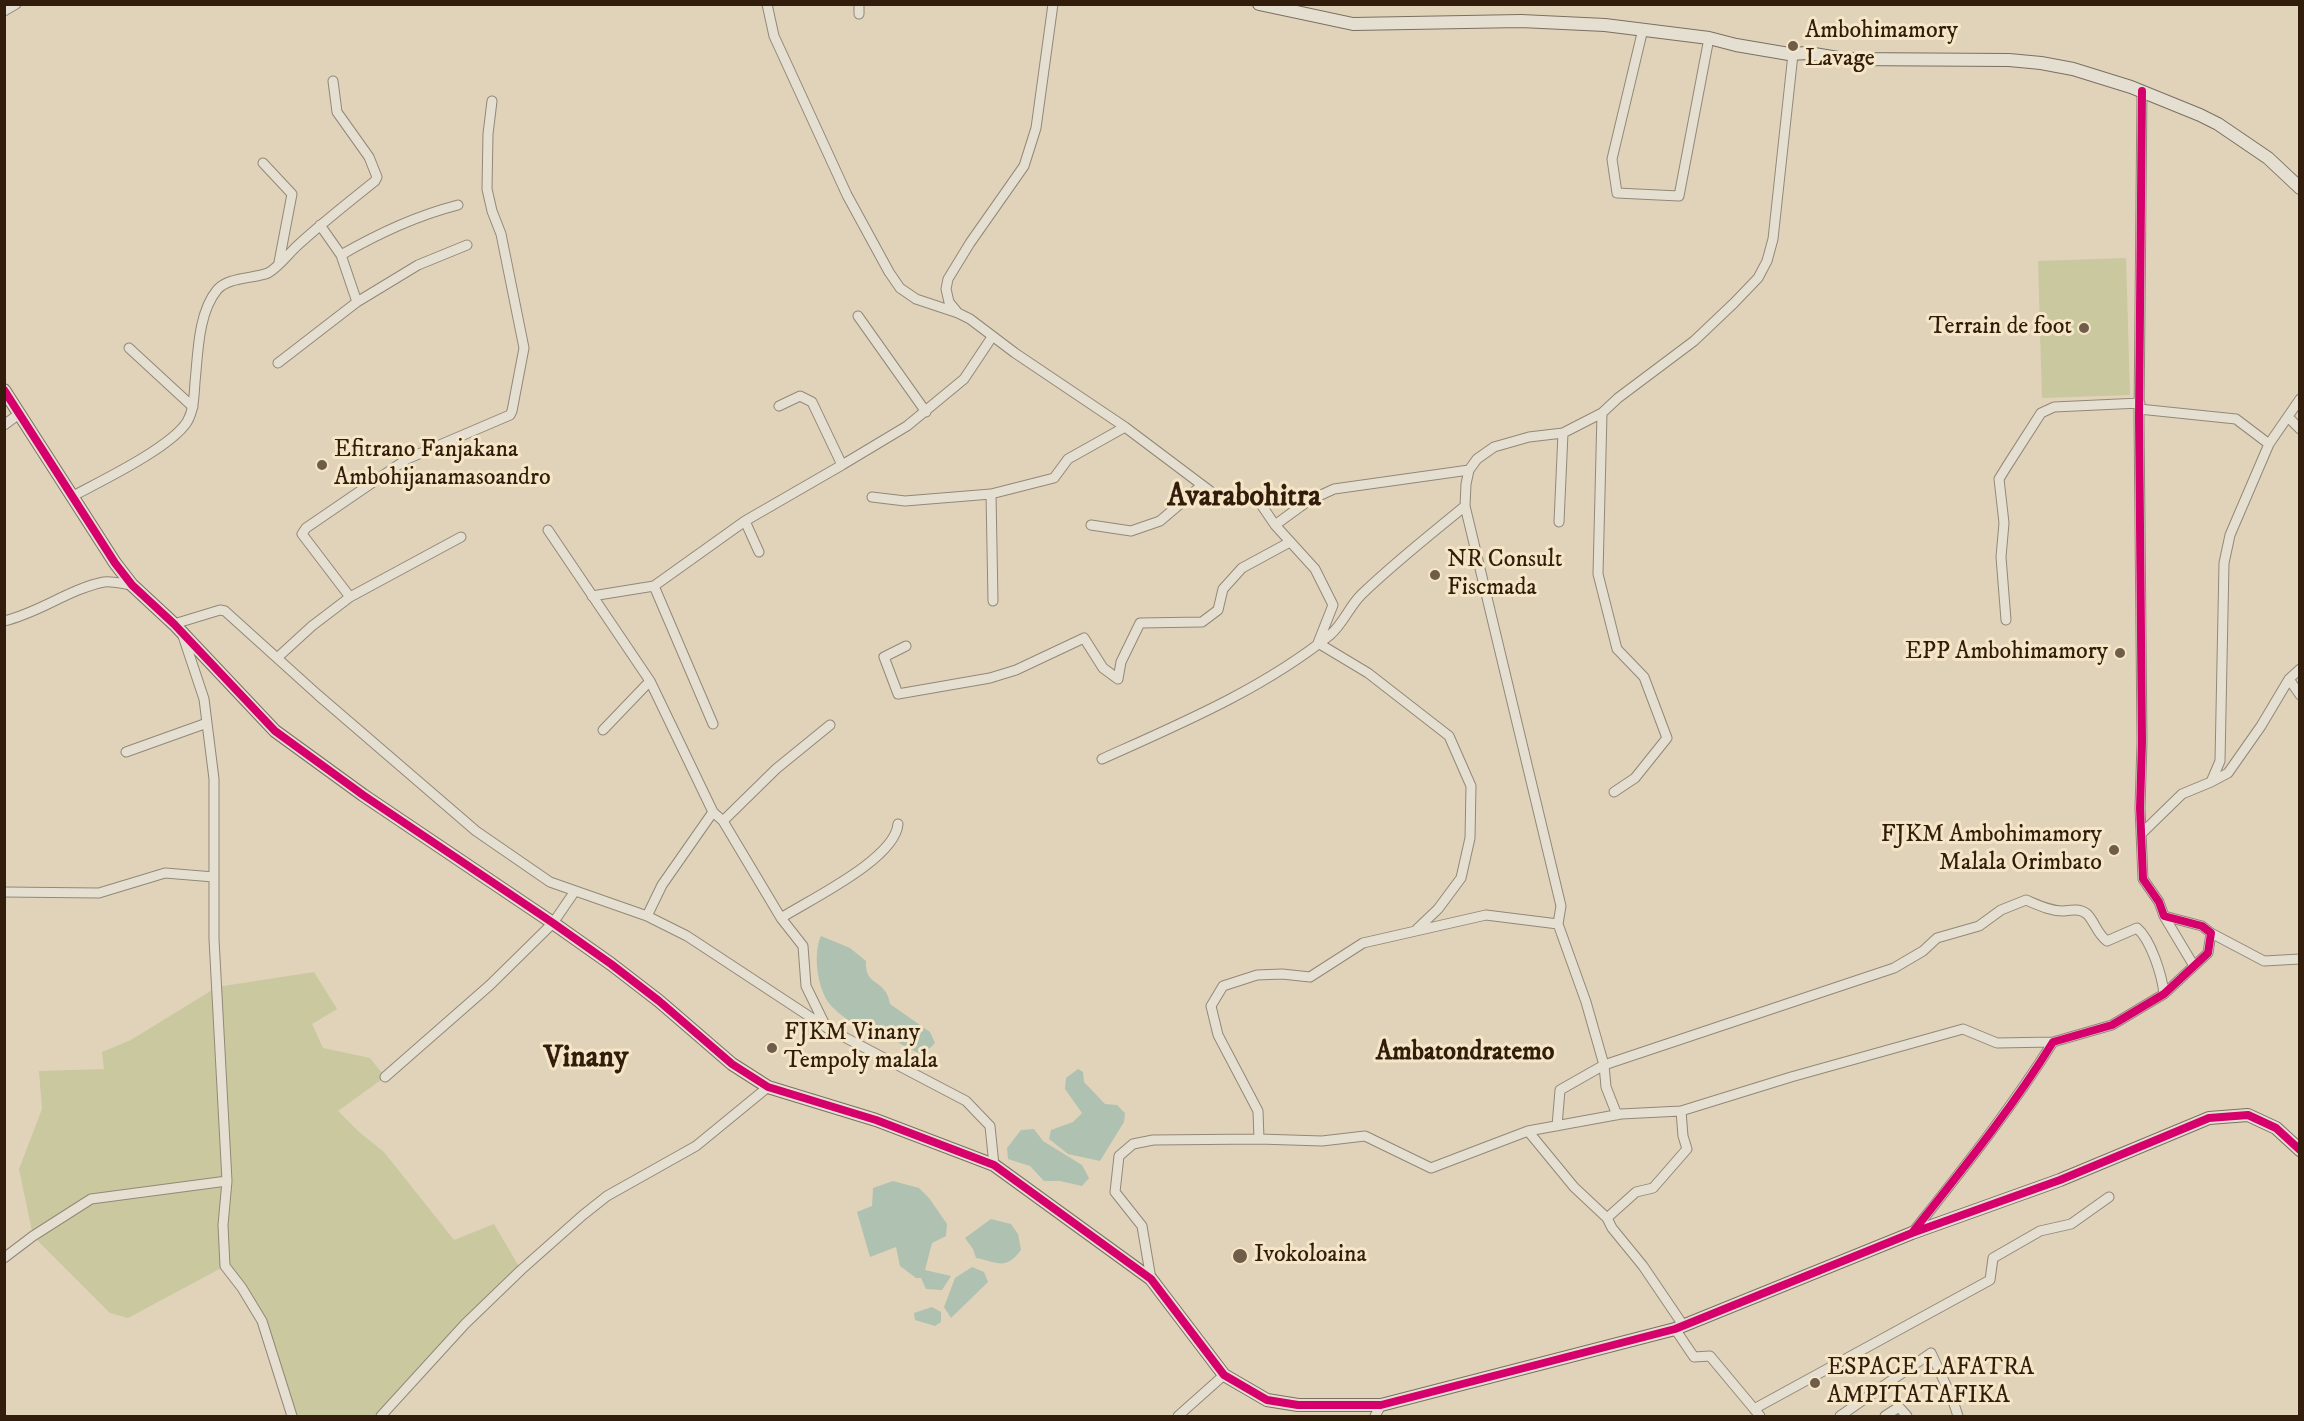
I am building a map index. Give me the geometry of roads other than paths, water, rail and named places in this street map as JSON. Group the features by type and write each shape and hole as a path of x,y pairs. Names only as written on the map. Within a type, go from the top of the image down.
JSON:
{"street":[{"path":"4,12 16,4"},
{"path":"768,4 774,36 847,195 900,288 916,299 970,319 992,337 1125,427 1222,500 1239,496 1256,498 1275,525 1315,569 1333,605 1318,643"},
{"path":"958,313 949,302 946,289 948,279 970,243 1024,166 1036,128 1053,4"},
{"path":"1259,4 1353,24 1521,21 1605,25 1709,38 1736,45 1793,54 1808,53 1844,59 2009,60 2042,63 2073,69 2142,91 2218,124 2268,158 2300,188"},
{"path":"1643,29 1612,159 1617,193 1679,196 1709,38"},
{"path":"1617,1115 1606,1088 1604,1065 1586,1002 1558,924 1561,906 1465,506 1466,484 1469,470 1477,459 1494,447 1529,437 1563,433 1602,414 1618,398 1694,341 1750,286 1762,270 1773,239 1793,54"},
{"path":"73,496 116,474 158,447 187,422 193,407 198,354 209,301 222,285 269,272 377,177 369,157 337,112 333,81"},
{"path":"2142,91 2139,406 2143,879 2159,902 2164,916 2194,966"},
{"path":"350,597 304,538 302,534 306,528 407,459 510,415 512,411 524,348 501,234 490,205 487,189 488,134 492,101"},
{"path":"263,163 292,194 279,262"},
{"path":"341,255 398,224 425,213 458,205"},
{"path":"320,225 341,255 357,302"},
{"path":"278,363 357,302 418,265 467,245"},
{"path":"858,316 926,412"},
{"path":"592,596 654,586 745,521 907,426 964,380 992,337"},
{"path":"129,348 193,407"},
{"path":"4,390 73,496 99,541 132,585 178,627 275,731 363,795 553,923 659,1001 732,1065 768,1087 876,1120 994,1165 1151,1279 1224,1375 1267,1400 1298,1405 1381,1411 1679,1327 1912,1233 2060,1180 2209,1118 2248,1115 2276,1128 2300,1150"},
{"path":"779,406 800,396 812,402 842,465"},
{"path":"2211,782 2220,760 2224,563 2230,534 2269,444 2300,399"},
{"path":"2006,620 2001,557 2004,523 1999,479 2041,413 2054,407 2139,406 2236,419 2269,444"},
{"path":"4,425 20,414"},
{"path":"1602,414 1598,574 1617,649 1644,678 1668,738 1635,778 1614,792"},
{"path":"2288,417 2300,429"},
{"path":"872,497 905,501 991,494 1054,478 1068,459 1125,427"},
{"path":"1559,522 1563,433"},
{"path":"1275,525 1308,501 1334,489 1469,470"},
{"path":"1091,525 1131,531 1160,521 1201,486"},
{"path":"991,494 993,601"},
{"path":"1102,759 1181,724 1271,676 1332,633 1358,598 1383,574 1465,506"},
{"path":"745,521 759,552"},
{"path":"548,530 650,681 713,812 723,821 781,918 803,946 806,986 827,1028"},
{"path":"278,658 312,626 350,597 461,537"},
{"path":"906,646 884,657 898,694 990,678 1016,670 1084,638 1103,668 1118,679 1121,662 1140,623 1202,622 1218,610 1223,589 1242,568 1290,542"},
{"path":"4,621 23,617 79,590 104,582 132,585"},
{"path":"654,586 713,724"},
{"path":"178,627 220,610 225,611 318,695 477,831 550,882 647,916 687,936 827,1028 966,1101 990,1126 994,1165"},
{"path":"178,627 202,694 214,779 214,939 227,1181 224,1225 225,1266 242,1288 262,1321 292,1416"},
{"path":"1318,643 1368,673 1449,736 1471,786 1470,838 1461,878 1438,909 1417,929"},
{"path":"2141,834 2182,794 2228,773 2261,726 2289,679 2300,669"},
{"path":"2289,679 2300,695"},
{"path":"603,730 650,681"},
{"path":"126,752 207,723"},
{"path":"723,821 776,770 830,725"},
{"path":"647,916 662,885 713,812"},
{"path":"781,918 874,860 894,840 898,824"},
{"path":"4,892 99,893 165,873 214,877"},
{"path":"385,1077 490,985 553,923 575,891"},
{"path":"1557,1126 1560,1090 1604,1065 1894,968 1923,951 1937,938 1979,926 2001,910 2026,900 2047,909 2062,911 2076,909 2086,913 2100,937 2107,941 2137,928 2144,934 2159,972 2164,994"},
{"path":"1259,1139 1258,1111 1218,1035 1211,1006 1223,986 1257,975 1282,974 1310,977 1363,943 1486,915 1558,924"},
{"path":"2164,916 2202,926 2264,961 2300,958"},
{"path":"1151,1279 1142,1226 1115,1192 1119,1156 1132,1144 1153,1140 1322,1141 1365,1136 1431,1168 1528,1131 1617,1115 1681,1111 1791,1077 1964,1029 1998,1043 2053,1042 2112,1025 2164,994 2208,953 2211,933"},
{"path":"1912,1233 1985,1141 2053,1042"},
{"path":"381,1416 465,1324 583,1215 606,1196 696,1146 768,1087"},
{"path":"1607,1218 1636,1192 1653,1188 1687,1149 1683,1136 1681,1111"},
{"path":"1528,1131 1574,1187 1607,1218 1612,1228 1643,1266 1694,1357 1710,1356 1757,1413 1990,1280 1993,1258 2040,1231 2071,1224 2109,1197"},
{"path":"4,1258 33,1236 91,1199 227,1181"},
{"path":"1840,1416 1931,1353 1958,1416"},
{"path":"1178,1416 1224,1375"},
{"path":"1885,1416 1899,1407 1907,1416"}],"place":[{"name":"Ambohimamory Lavage","path":"1793,46"},
{"name":"Terrain de foot","path":"2084,328"},
{"name":"Efitrano Fanjakana Ambohijanamasoandro","path":"322,465"},
{"name":"NR Consult Fiscmada","path":"1435,575"},
{"name":"EPP Ambohimamory","path":"2120,653"},
{"name":"FJKM Ambohimamory Malala Orimbato","path":"2114,850"},
{"name":"FJKM Vinany Tempoly malala","path":"772,1048"},
{"name":"Ivokoloaina","path":"1240,1256"},
{"name":"ESPACE LAFATRA AMPITATAFIKA","path":"1815,1383"}],"district":[{"name":"Avarabohitra","path":"1244,499"},
{"name":"Ambatondratemo","path":"1465,1054"},
{"name":"Vinany","path":"586,1060"}]}
